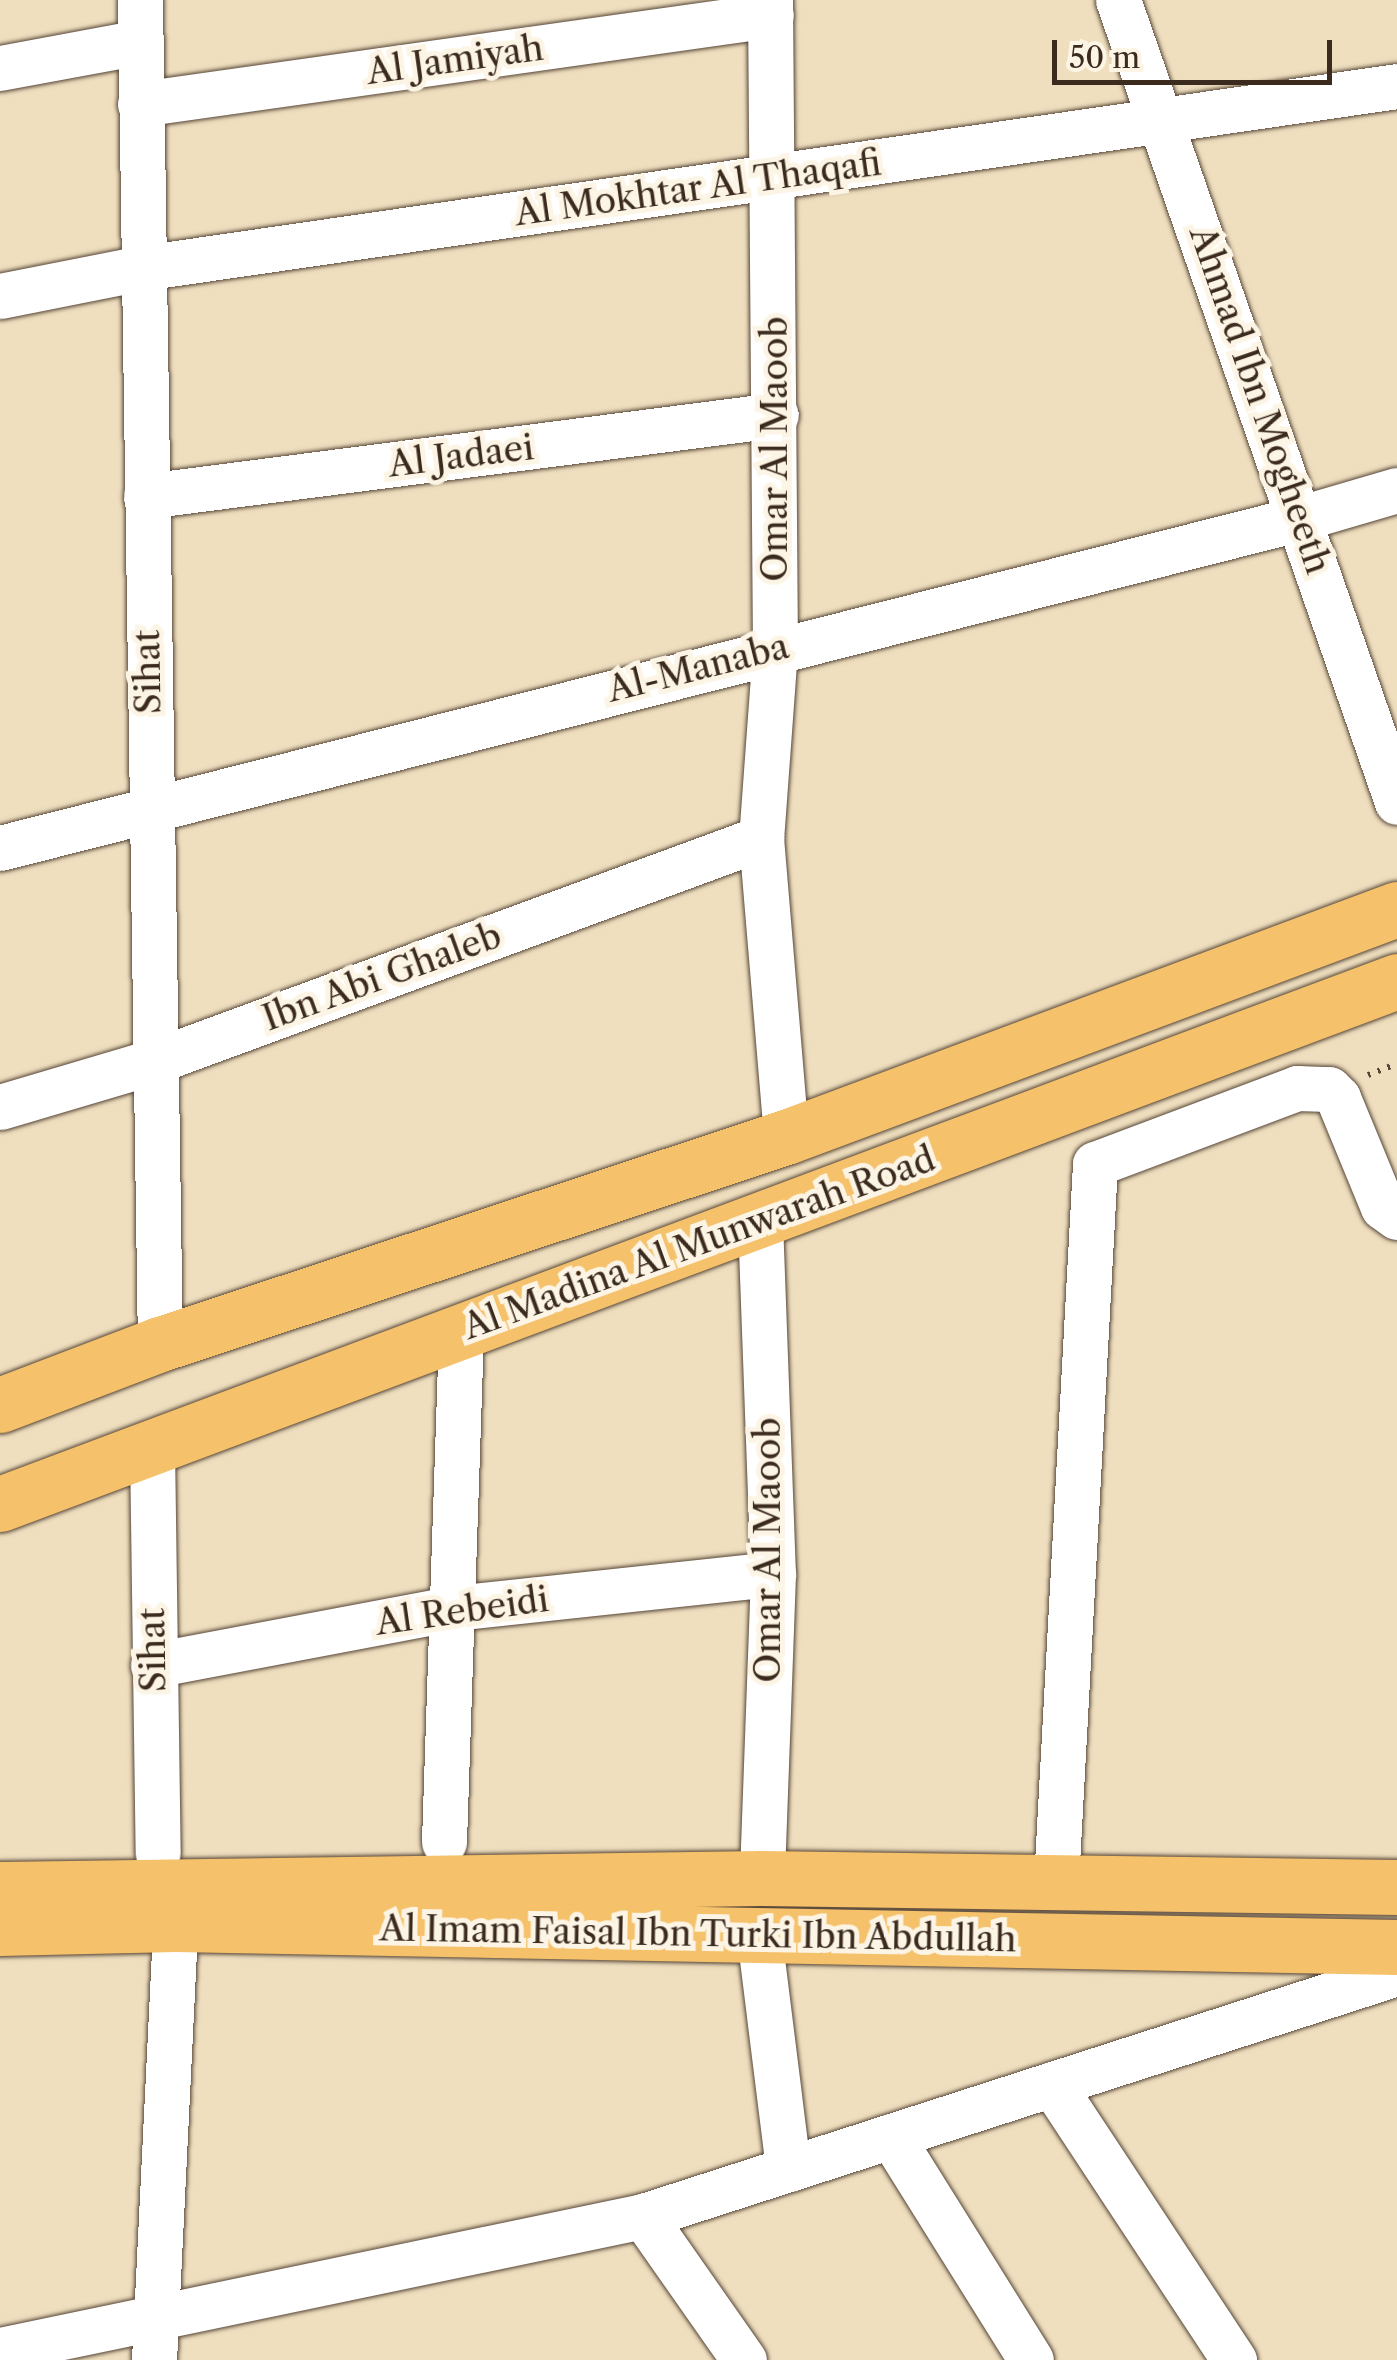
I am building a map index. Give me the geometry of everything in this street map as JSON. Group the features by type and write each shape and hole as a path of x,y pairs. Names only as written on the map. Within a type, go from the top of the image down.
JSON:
{"main road":[{"name":"Al Madina Al Munwarah Road","path":"0,1406 160,1344 786,1137 1397,909"},
{"name":"Al Madina Al Munwarah Road","path":"0,1504 1397,981"},
{"name":"Al Imam Faisal Ibn Turki Ibn Abdullah","path":"0,1889 762,1878 1397,1887"},
{"name":"Al Imam Faisal Ibn Turki Ibn Abdullah","path":"0,1928 175,1924 1397,1947"}],"street":[{"name":"Ahmad Ibn Mogheeth","path":"1118,0 1397,802"},
{"name":"Al Jamiyah","path":"140,104 770,8"},
{"name":"Omar Al Maoob","path":"770,8 775,649 761,838 786,1137"},
{"name":"Sihat","path":"140,21 160,1344"},
{"path":"0,68 140,21"},
{"name":"Al Mokhtar Al Thaqafi","path":"0,296 142,268 1397,86"},
{"name":"Al Jadaei","path":"146,496 776,415"},
{"name":"Al-Manaba","path":"0,848 150,806 1301,518 1397,490"},
{"name":"Ibn Abi Ghaleb","path":"0,1107 155,1060 761,838"},
{"path":"1056,1882 1095,1164 1297,1088 1329,1089 1338,1098 1383,1208 1397,1217"},
{"name":"Omar Al Maoob","path":"760,1221 774,1574 762,1878"},
{"path":"444,1842 461,1331"},
{"name":"Sihat","path":"152,1447 158,1853"},
{"name":"Al Rebeidi","path":"153,1665 454,1608 774,1574"},
{"path":"154,2339 175,1924"},
{"path":"759,1936 788,2169"},
{"path":"0,2350 154,2339 643,2216 1397,1973"},
{"path":"1052,2084 1234,2360"},
{"path":"891,2136 1032,2360"},
{"path":"643,2216 744,2360"}]}
